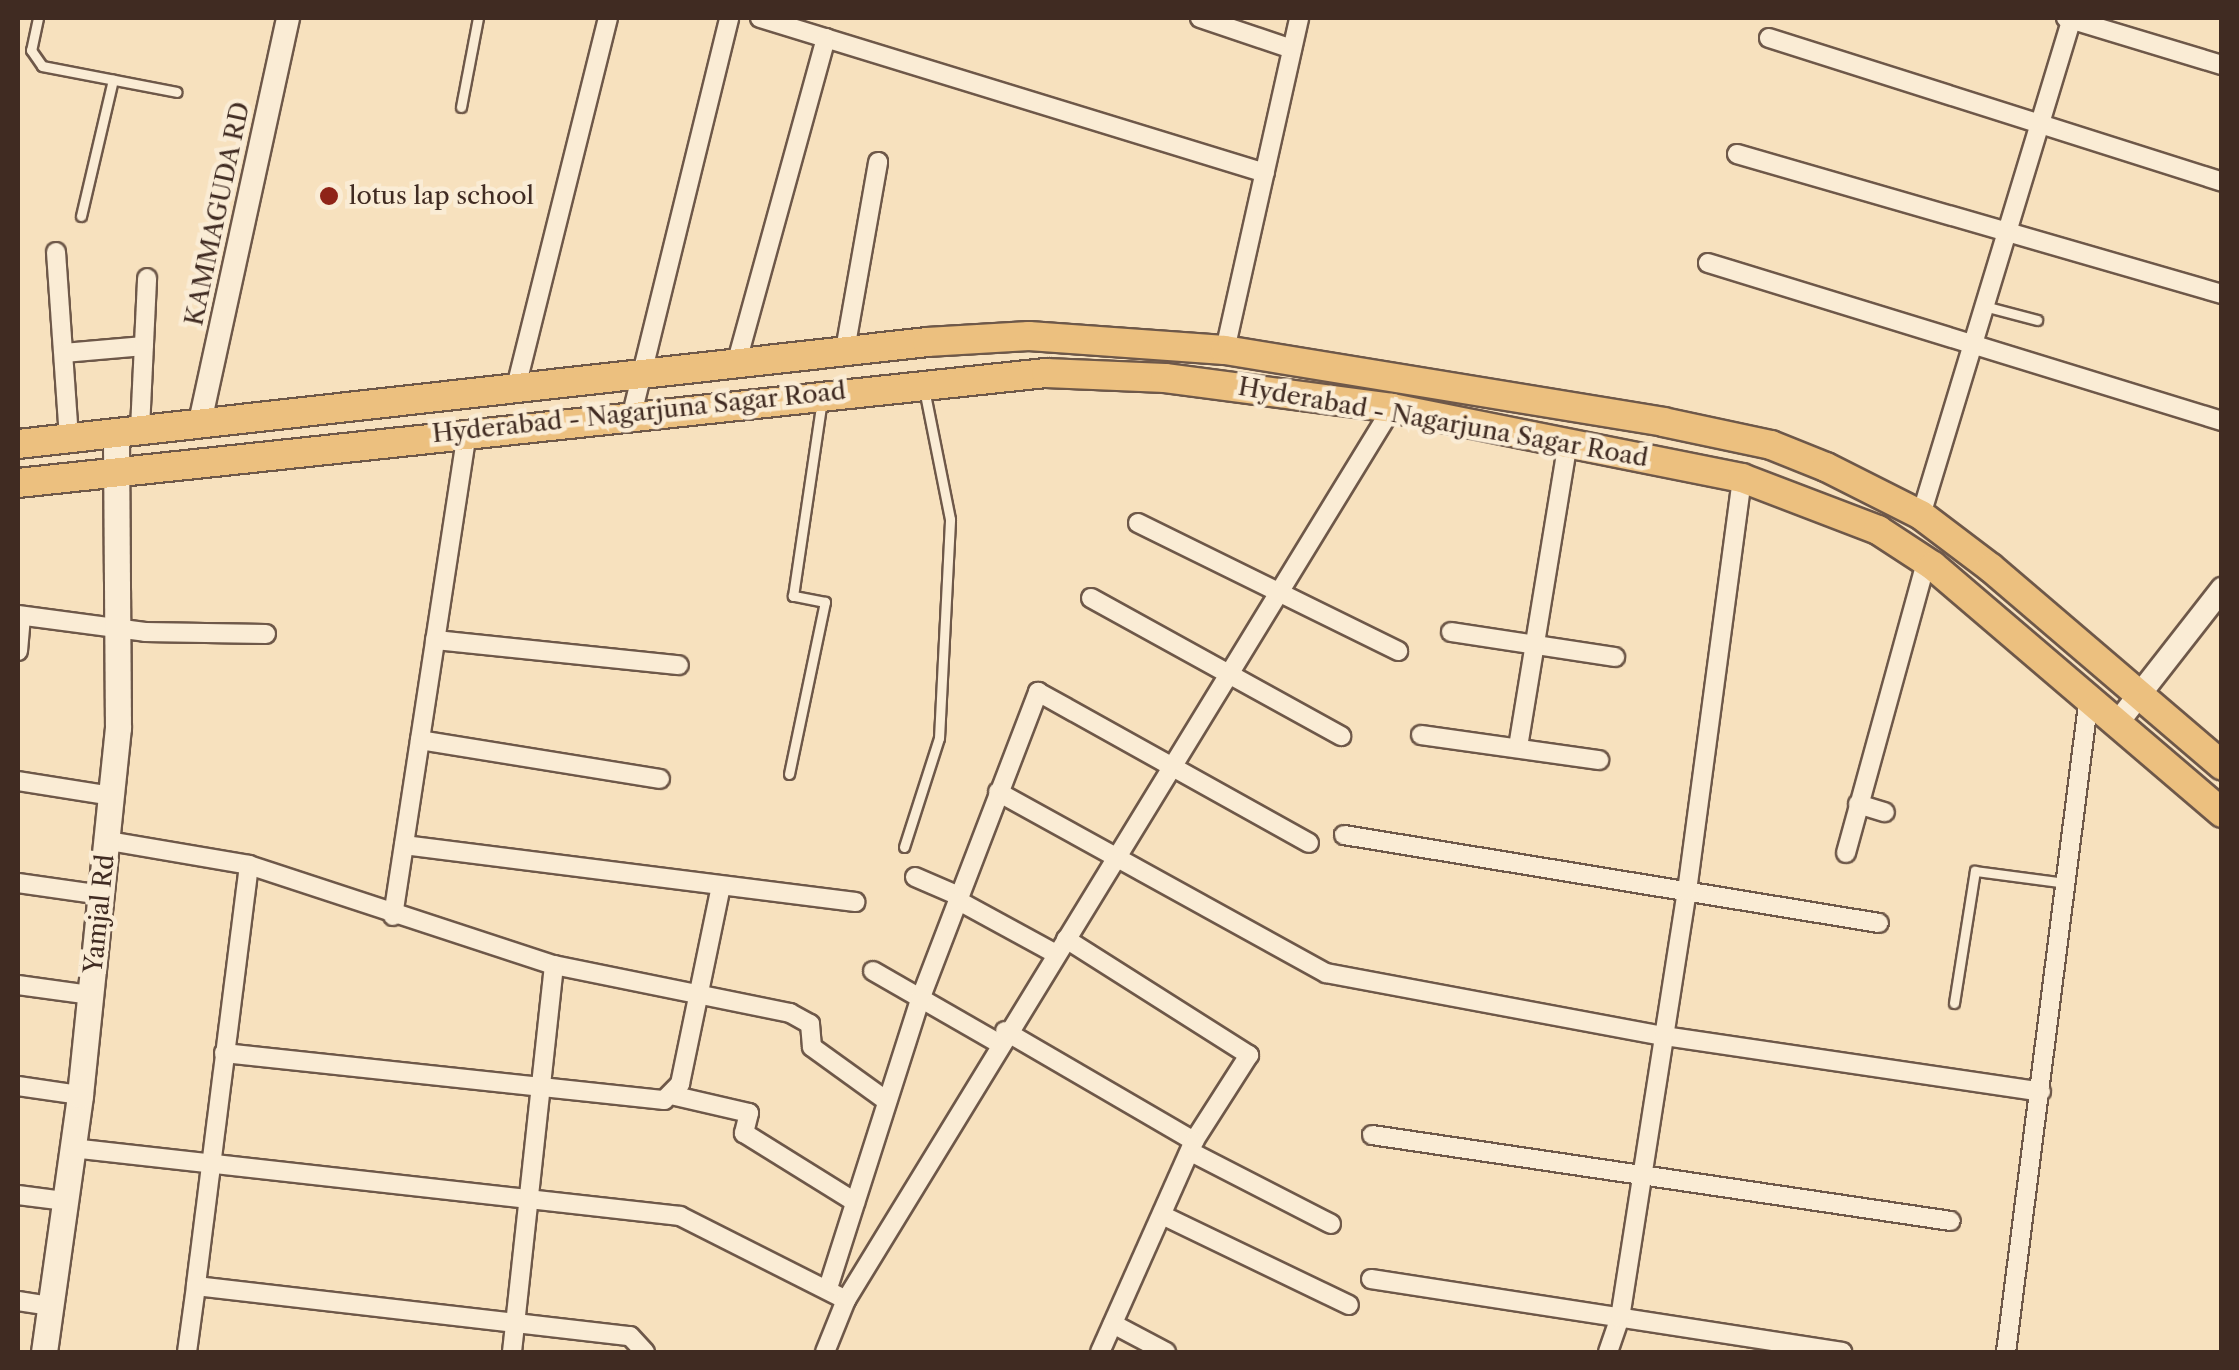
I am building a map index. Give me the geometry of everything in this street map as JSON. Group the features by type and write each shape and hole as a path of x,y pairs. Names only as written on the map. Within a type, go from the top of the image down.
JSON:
{"main road":[{"name":"Hyderabad - Nagarjuna Sagar Road","path":"18,444 845,350 1030,336 1225,350 1573,406 1771,445 1921,516 2141,693 2222,765"},
{"name":"Hyderabad - Nagarjuna Sagar Road","path":"18,483 923,382 1046,372 1165,378 1392,408 1742,478 1860,522 1926,562 2222,813"},
{"name":"Yamjal Rd","path":"44,1352 80,1095 109,842 121,630 112,473 128,430"}],"street":[{"name":"KAMMAGUDA RD","path":"200,422 288,18"},
{"path":"516,386 608,18"},
{"path":"632,414 729,18"},
{"path":"760,18 1265,173"},
{"path":"1200,18 1292,49"},
{"path":"1225,350 1300,18"},
{"path":"1921,516 2070,18 2222,65"},
{"path":"737,361 826,38"},
{"path":"1769,38 2222,182"},
{"path":"1738,154 2222,294"},
{"path":"845,350 878,162"},
{"path":"56,252 69,438"},
{"path":"1708,263 1969,346 2222,420"},
{"path":"128,430 144,346 147,278"},
{"path":"64,353 144,346"},
{"path":"825,1352 846,1300 1002,1037 1392,408"},
{"path":"393,916 467,432"},
{"path":"1518,747 1568,442"},
{"path":"1608,1352 1620,1318 1687,891 1742,478"},
{"path":"1138,524 1398,651"},
{"path":"1846,853 1926,562"},
{"path":"2118,722 2222,589"},
{"path":"1091,598 1341,736"},
{"path":"18,651 20,615 121,630 266,634"},
{"path":"1451,632 1615,656"},
{"path":"435,640 678,665"},
{"path":"828,1288 921,997 1038,692 1309,843"},
{"path":"2006,1352 2089,697"},
{"path":"1421,735 1598,760"},
{"path":"420,740 660,779"},
{"path":"18,781 112,796"},
{"path":"998,792 1115,860 1326,973 1664,1036 2041,1092"},
{"path":"1858,804 1884,812"},
{"path":"1344,835 1880,922"},
{"path":"109,842 249,865 393,916 554,965 790,1013 810,1024 812,1047 887,1101"},
{"path":"404,845 854,902"},
{"path":"187,1352 249,865"},
{"path":"915,877 1061,946 1249,1055 1194,1147 1100,1352"},
{"path":"18,882 102,895"},
{"path":"671,1095 680,1084 722,886"},
{"path":"512,1352 554,965"},
{"path":"874,971 1002,1037 1332,1224"},
{"path":"18,986 91,995"},
{"path":"224,1052 541,1084 650,1101 671,1095 748,1112 744,1133 855,1202"},
{"path":"18,1086 80,1095"},
{"path":"1372,1135 1641,1178 1951,1220"},
{"path":"72,1148 208,1166 529,1196 692,1219 846,1300"},
{"path":"18,1194 64,1201"},
{"path":"1164,1216 1349,1305"},
{"path":"1371,1279 1620,1318 1763,1346 1842,1352"},
{"path":"196,1286 630,1336 646,1352"},
{"path":"18,1301 48,1306"},
{"path":"1112,1324 1166,1352"}],"lane":[{"path":"38,18 31,50 42,66 177,92"},
{"path":"461,107 478,18"},
{"path":"81,216 113,80"},
{"path":"1982,306 2037,320"},
{"path":"904,847 939,738 950,519 923,382"},
{"path":"789,774 826,602 793,596 823,394"},
{"path":"1954,1003 1975,872 2066,884"}],"place":[{"name":"lotus lap school","path":"329,196"}]}
